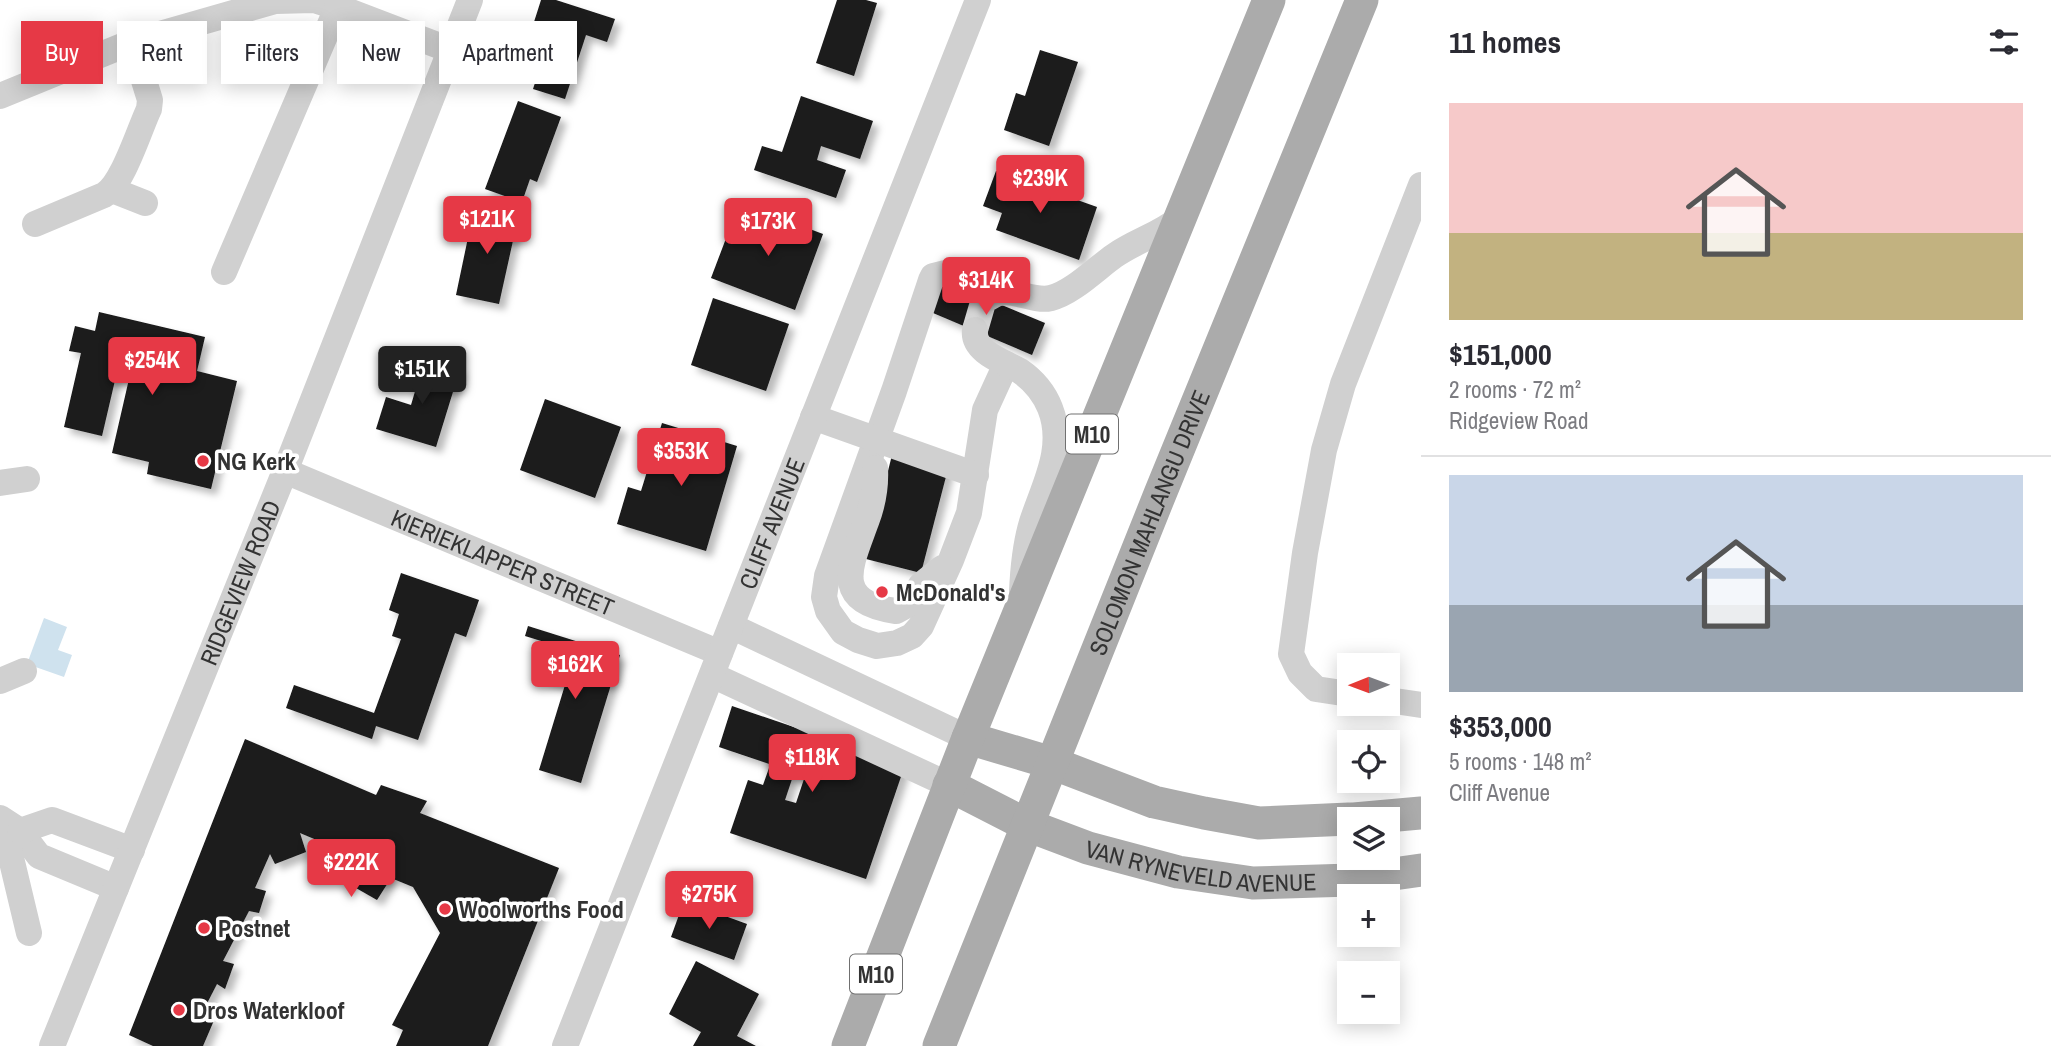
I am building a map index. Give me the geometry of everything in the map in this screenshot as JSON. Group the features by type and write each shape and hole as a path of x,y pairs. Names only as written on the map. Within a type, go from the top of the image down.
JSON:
{"main road":[{"name":"M10","path":"848,1046 949,785 1269,0"},
{"name":"SOLOMON MAHLANGU DRIVE","path":"939,1046 1362,0"},
{"name":"VAN RYNEVELD AVENUE","path":"968,738 1052,763 1154,802 1259,823 1337,820"},
{"name":"VAN RYNEVELD AVENUE","path":"949,785 1027,825 1088,848 1178,872 1253,883 1351,880 1421,870"},
{"name":"VAN RYNEVELD AVENUE","path":"1400,815 1421,813"}],"street":[{"path":"205,21 275,1 314,0 439,46"},
{"name":"RIDGEVIEW ROAD","path":"462,21 470,0"},
{"name":"CLIFF AVENUE","path":"565,1046 978,0"},
{"path":"225,272 337,8"},
{"path":"0,96 117,48"},
{"name":"RIDGEVIEW ROAD","path":"52,1046 285,471 439,78"},
{"path":"34,224 112,190 149,109 150,100 145,84"},
{"path":"112,190 145,203"},
{"path":"1337,692 1316,689 1300,673 1291,654 1304,554 1324,450 1343,384 1418,201"},
{"path":"1006,364 985,410 969,513 921,626 912,636 897,643 877,646 843,632 828,611 824,597 827,576 933,275 945,273 996,295 1042,299 1060,295 1116,255 1154,236 1180,218"},
{"path":"975,330 977,343 982,349 1021,372 1037,386 1050,407 1056,433 1053,465 1023,561 1022,604"},
{"path":"813,418 976,475"},
{"path":"875,441 873,501 851,563 849,579 853,591 885,610 903,609 928,578 951,560"},
{"name":"KIERIEKLAPPER STREET","path":"285,471 716,664 949,785"},
{"path":"0,483 27,479"},
{"path":"731,626 968,738"},
{"path":"1400,702 1421,705"},
{"path":"7,823 52,820 132,850"},
{"path":"7,823 39,856 116,888"},
{"path":"7,823 29,933"}],"water":[{"path":"44,618 67,627 58,650 72,655 64,677 27,664"}],"building":[{"path":"541,0 556,0 615,19 607,42 586,35 577,62 577,21 534,21"},
{"path":"837,0 866,0 877,3 854,76 816,63"},
{"path":"1040,50 1078,62 1049,146 1004,130 1016,93 1025,96"},
{"path":"535,84 570,84 565,99 533,89"},
{"path":"801,96 873,121 860,159 821,146 817,160 846,170 836,198 754,170 762,146 782,152"},
{"path":"518,101 561,117 537,182 530,179 522,202 485,189"},
{"path":"996,171 1097,207 1079,260 996,230 1002,213 983,206"},
{"path":"751,207 823,234 795,310 711,278 733,220 745,224"},
{"path":"474,209 518,218 499,304 456,295"},
{"path":"939,279 1045,323 1032,355 926,310"},
{"path":"713,298 789,324 766,391 691,365"},
{"path":"99,312 205,337 197,371 237,381 211,489 147,474 149,462 112,453 129,379 116,376 102,436 64,427 81,353 69,351 75,326 95,331"},
{"path":"425,358 460,369 436,447 376,429 386,397 411,405"},
{"path":"545,399 621,427 595,498 520,470"},
{"path":"662,423 737,446 706,551 617,524 628,487 641,491"},
{"path":"894,447 950,461 921,573 866,559"},
{"path":"401,573 479,600 466,637 455,633 418,740 376,726 372,739 286,708 294,685 374,713 401,639 392,636 399,614 389,610"},
{"path":"528,626 620,655 581,783 539,770 565,685 541,678 551,644 525,636"},
{"path":"732,706 905,765 866,879 730,833 748,780 763,785 769,768 793,776 785,800 796,803 805,776 719,747"},
{"path":"245,739 376,795 381,785 427,801 420,813 559,868 488,1046 396,1046 403,1030 392,1025 440,933 413,887 391,878 377,900 356,888 369,862 300,833 306,852 275,864 270,854 255,888 266,891 259,913 249,911 223,961 234,964 225,989 217,984 201,1015 215,1018 203,1046 153,1046 129,1035"},
{"path":"684,901 747,924 734,960 671,937"},
{"path":"696,961 759,994 737,1036 756,1046 693,1046 701,1032 669,1014"}],"tunnel":[{"path":"975,330 982,306 987,299"}],"place":[{"name":"NG Kerk","path":"203,461"},
{"name":"McDonald's","path":"882,592"},
{"name":"Woolworths Food","path":"445,909"},
{"name":"Postnet","path":"204,928"},
{"name":"Dros Waterkloof","path":"179,1010"}]}
